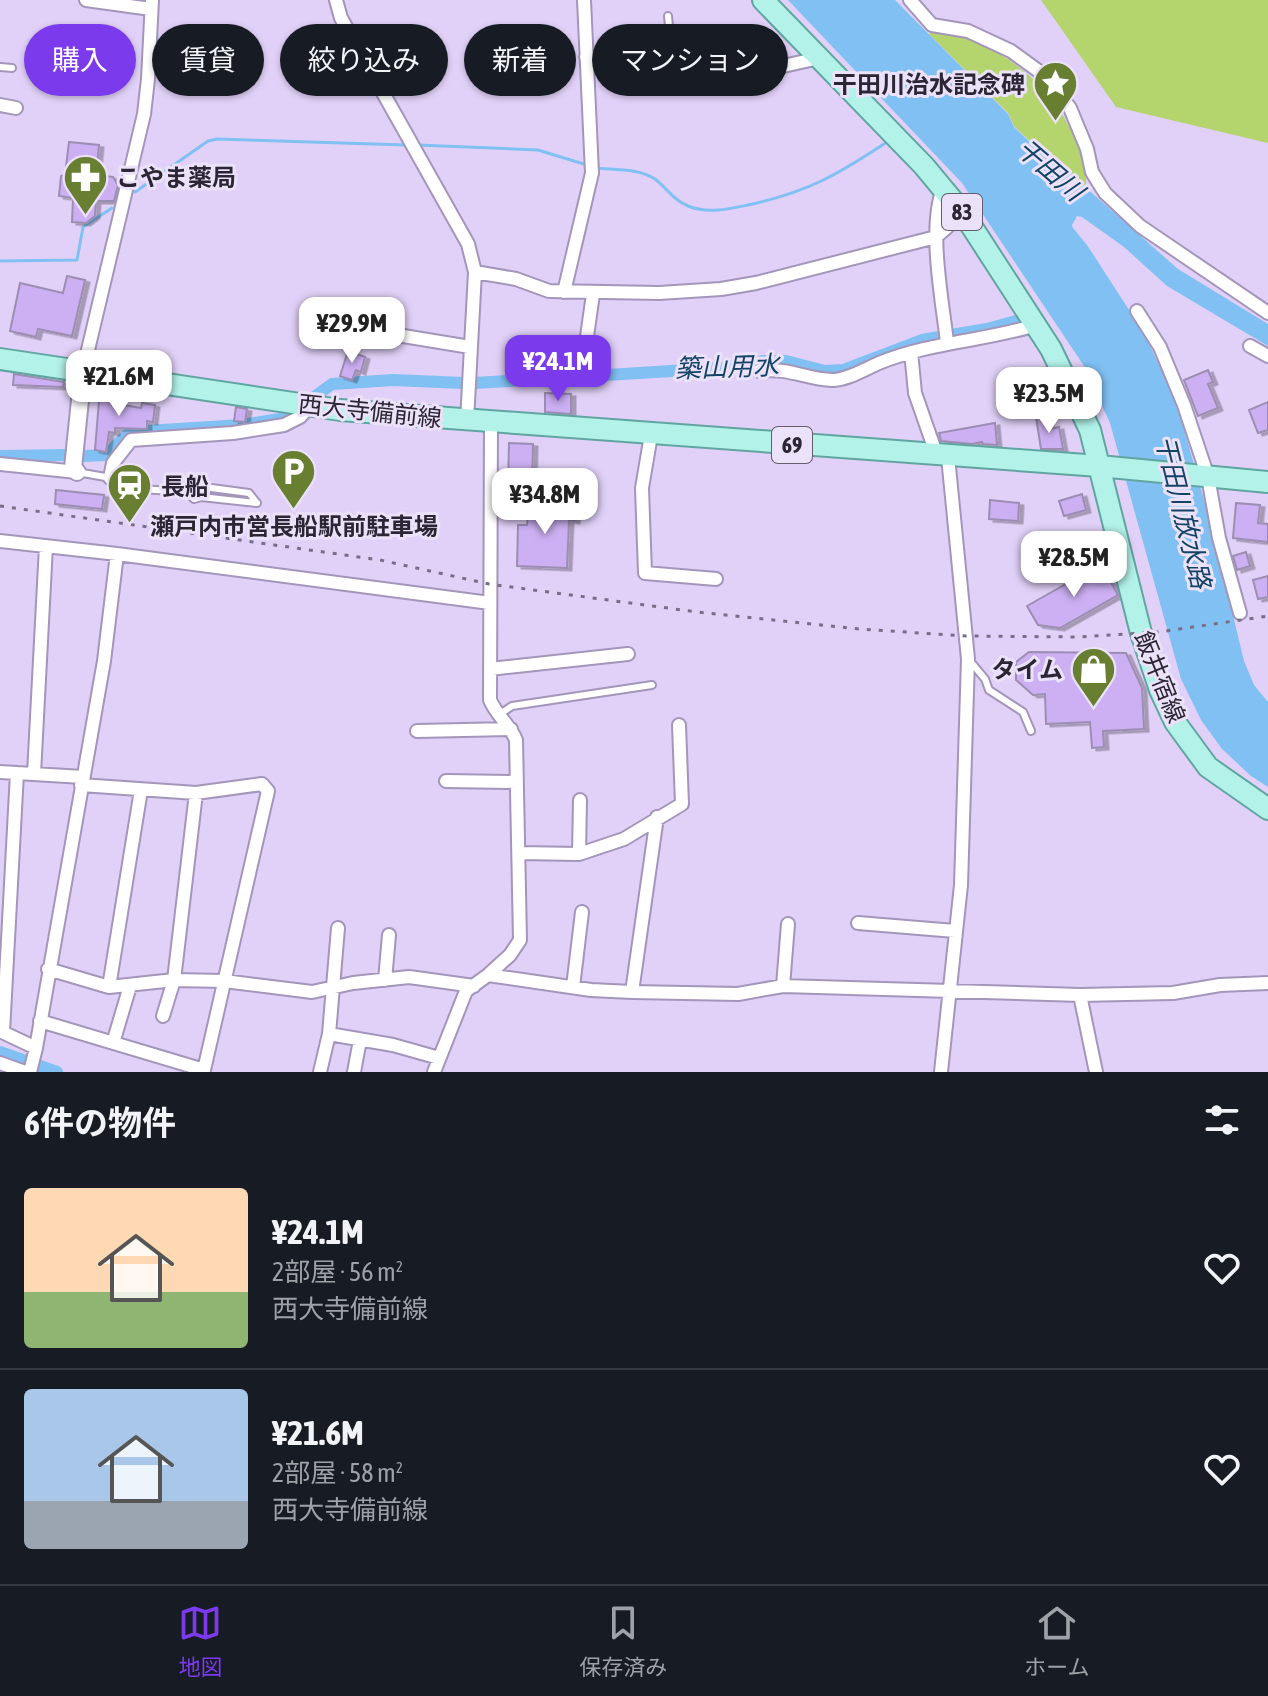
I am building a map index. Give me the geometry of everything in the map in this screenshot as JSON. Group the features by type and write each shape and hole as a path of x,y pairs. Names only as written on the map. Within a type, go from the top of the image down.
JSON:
{"main road":[{"name":"飯井宿線","path":"763,0 924,166 963,213 1051,349 1107,467 1141,633 1160,690 1175,722 1208,767 1268,809"},
{"name":"西大寺備前線","path":"0,359 310,406 491,423 1107,467 1268,482"}],"street":[{"path":"77,472 73,468 83,371 144,114 152,5 86,0"},
{"path":"564,292 592,173 584,0"},
{"path":"910,0 932,25 968,31 1011,51 1044,75 1070,108 1087,149 1092,172 1105,193 1140,226 1268,313"},
{"path":"335,1 341,18 468,244 475,272 467,421"},
{"path":"586,57 592,58"},
{"path":"788,65 819,58"},
{"path":"0,105 16,108"},
{"path":"943,189 938,202 936,237 946,337"},
{"path":"475,272 516,279 549,291 593,294 721,289 936,237 963,213"},
{"path":"582,372 593,294"},
{"path":"1137,311 1160,347 1173,377 1204,476 1240,613"},
{"path":"759,371 779,368 835,380 946,337 1012,332 1036,325"},
{"path":"373,331 470,347"},
{"path":"1250,346 1268,356"},
{"path":"911,352 915,393 943,456 968,659 961,885 941,1072"},
{"path":"110,478 113,463 131,440 233,433 284,425 300,417 310,406"},
{"path":"434,1072 466,991 510,955 520,940 516,740 511,729 497,716 490,700 491,423"},
{"path":"651,435 642,488 645,573 716,579"},
{"path":"0,464 77,472"},
{"path":"0,541 490,603"},
{"path":"34,774 46,546"},
{"path":"0,1063 24,1072 36,1048 104,661 117,554"},
{"path":"490,669 628,654"},
{"path":"519,853 579,854 624,839 682,804 679,725"},
{"path":"417,731 511,729"},
{"path":"0,772 141,790 196,793 262,784 268,791 204,1070 40,1021"},
{"path":"17,773 1,1031 36,1048"},
{"path":"446,781 517,782"},
{"path":"109,987 141,790"},
{"path":"163,1016 174,980 196,793"},
{"path":"579,854 580,800"},
{"path":"632,992 657,817"},
{"path":"573,987 582,912"},
{"path":"858,923 955,931"},
{"path":"783,986 788,924"},
{"path":"320,1072 329,1034 338,928"},
{"path":"385,980 389,935"},
{"path":"48,969 109,987 174,980 224,981 312,992 409,977 474,986"},
{"path":"488,975 632,992 738,994 783,986 1080,995 1173,993 1220,985 1268,983"},
{"path":"113,1043 130,986"},
{"path":"1080,995 1096,1072"},
{"path":"329,1034 393,1045 439,1058"},
{"path":"354,1072 360,1040"}],"lane":[{"path":"668,16 669,24"},
{"path":"0,67 12,68"},
{"path":"77,472 128,481 141,489 186,492"},
{"path":"199,481 204,487 249,493 257,503 190,498 186,492 187,485 199,481"},
{"path":"201,497 204,487"},
{"path":"968,659 985,679 989,690 1023,712 1031,731"},
{"path":"497,716 512,706 652,685"}],"green space":[{"path":"1041,0 1268,0 1268,143 1116,107"},
{"path":"933,31 957,36 1001,55 1039,85 1055,103 1078,146 1086,172 1085,188 1068,172 1063,172 1014,126 1008,113 929,34"}],"water":[{"path":"788,0 895,0 1008,114 1014,127 1062,172 1068,172 1178,269 1268,324 1268,346 1167,286 1124,247 1082,217 1077,216 1072,225 1144,333 1176,401 1212,528 1244,661 1254,685 1268,702 1268,787 1222,749 1201,720 1181,679 1110,423 1084,366 962,183"}],"building":[{"path":"69,142 99,145 96,175 113,177 118,185 114,201 96,201 95,216 86,223 72,222 73,198 59,196"},
{"path":"67,276 85,280 72,336 38,329 36,337 10,331 20,283 63,293"},
{"path":"348,351 365,357 361,372 356,370 352,380 340,376"},
{"path":"1208,370 1213,382 1208,384 1218,408 1198,416 1184,380"},
{"path":"14,374 64,382 63,387 13,385"},
{"path":"105,391 119,392 118,404 141,408 142,403 155,405 153,422 147,421 147,429 115,428 115,433 109,432 106,452 95,450 99,400 104,401"},
{"path":"545,393 571,394 571,414 545,412"},
{"path":"1268,402 1268,430 1258,433 1249,410"},
{"path":"236,407 247,409 245,422 234,421"},
{"path":"1048,415 1050,429 1059,427 1063,449 1041,449 1036,417"},
{"path":"995,423 997,445 941,441 939,433"},
{"path":"509,443 533,444 532,488 508,487"},
{"path":"56,490 104,495 102,509 55,504"},
{"path":"1082,494 1086,510 1064,516 1059,501"},
{"path":"990,500 1019,503 1018,521 989,519"},
{"path":"529,502 576,505 575,521 569,520 567,568 517,566 518,525 527,525"},
{"path":"1236,503 1260,505 1258,523 1268,524 1268,542 1233,538"},
{"path":"1246,552 1250,566 1237,570 1233,556"},
{"path":"1101,564 1118,595 1060,628 1038,625 1027,606"},
{"path":"1268,576 1268,597 1258,599 1253,580"},
{"name":"タイム","path":"1029,652 1126,653 1142,688 1144,729 1103,731 1104,747 1092,748 1090,722 1046,724 1045,694 1033,695 1016,680 1016,662"}],"waterway":[{"path":"135,192 208,141 217,139 406,145"},
{"path":"595,168 649,175 683,203 703,210 718,210 769,200 805,188 837,173 887,142"},
{"path":"418,145 538,150 587,165"},
{"path":"0,261 77,260 83,227 112,208"},
{"name":"築山用水","path":"475,383 721,368 764,361 786,361 825,371 843,370 922,340 1020,320"},
{"name":"築山用水","path":"314,397 332,384 393,380 463,383"},
{"name":"築山用水","path":"82,456 106,455 130,432 242,425 280,419 297,411"},
{"name":"築山用水","path":"0,456 68,455"},
{"path":"0,1052 57,1072"}],"railway":[{"path":"0,506 380,560 489,584 697,612 859,629 966,636 1077,637 1159,632 1268,616"}],"place":[{"name":"干田川治水記念碑","path":"1056,123"},
{"name":"こやま薬局","path":"85,216"},
{"name":"瀬戸内市営長船駅前駐車場","path":"294,511"},
{"name":"長船","path":"130,525"},
{"name":"タイム","path":"1094,708"}],"water label":[{"name":"干田川","path":"1050,170"},
{"name":"干田川放水路","path":"1183,512"}]}
